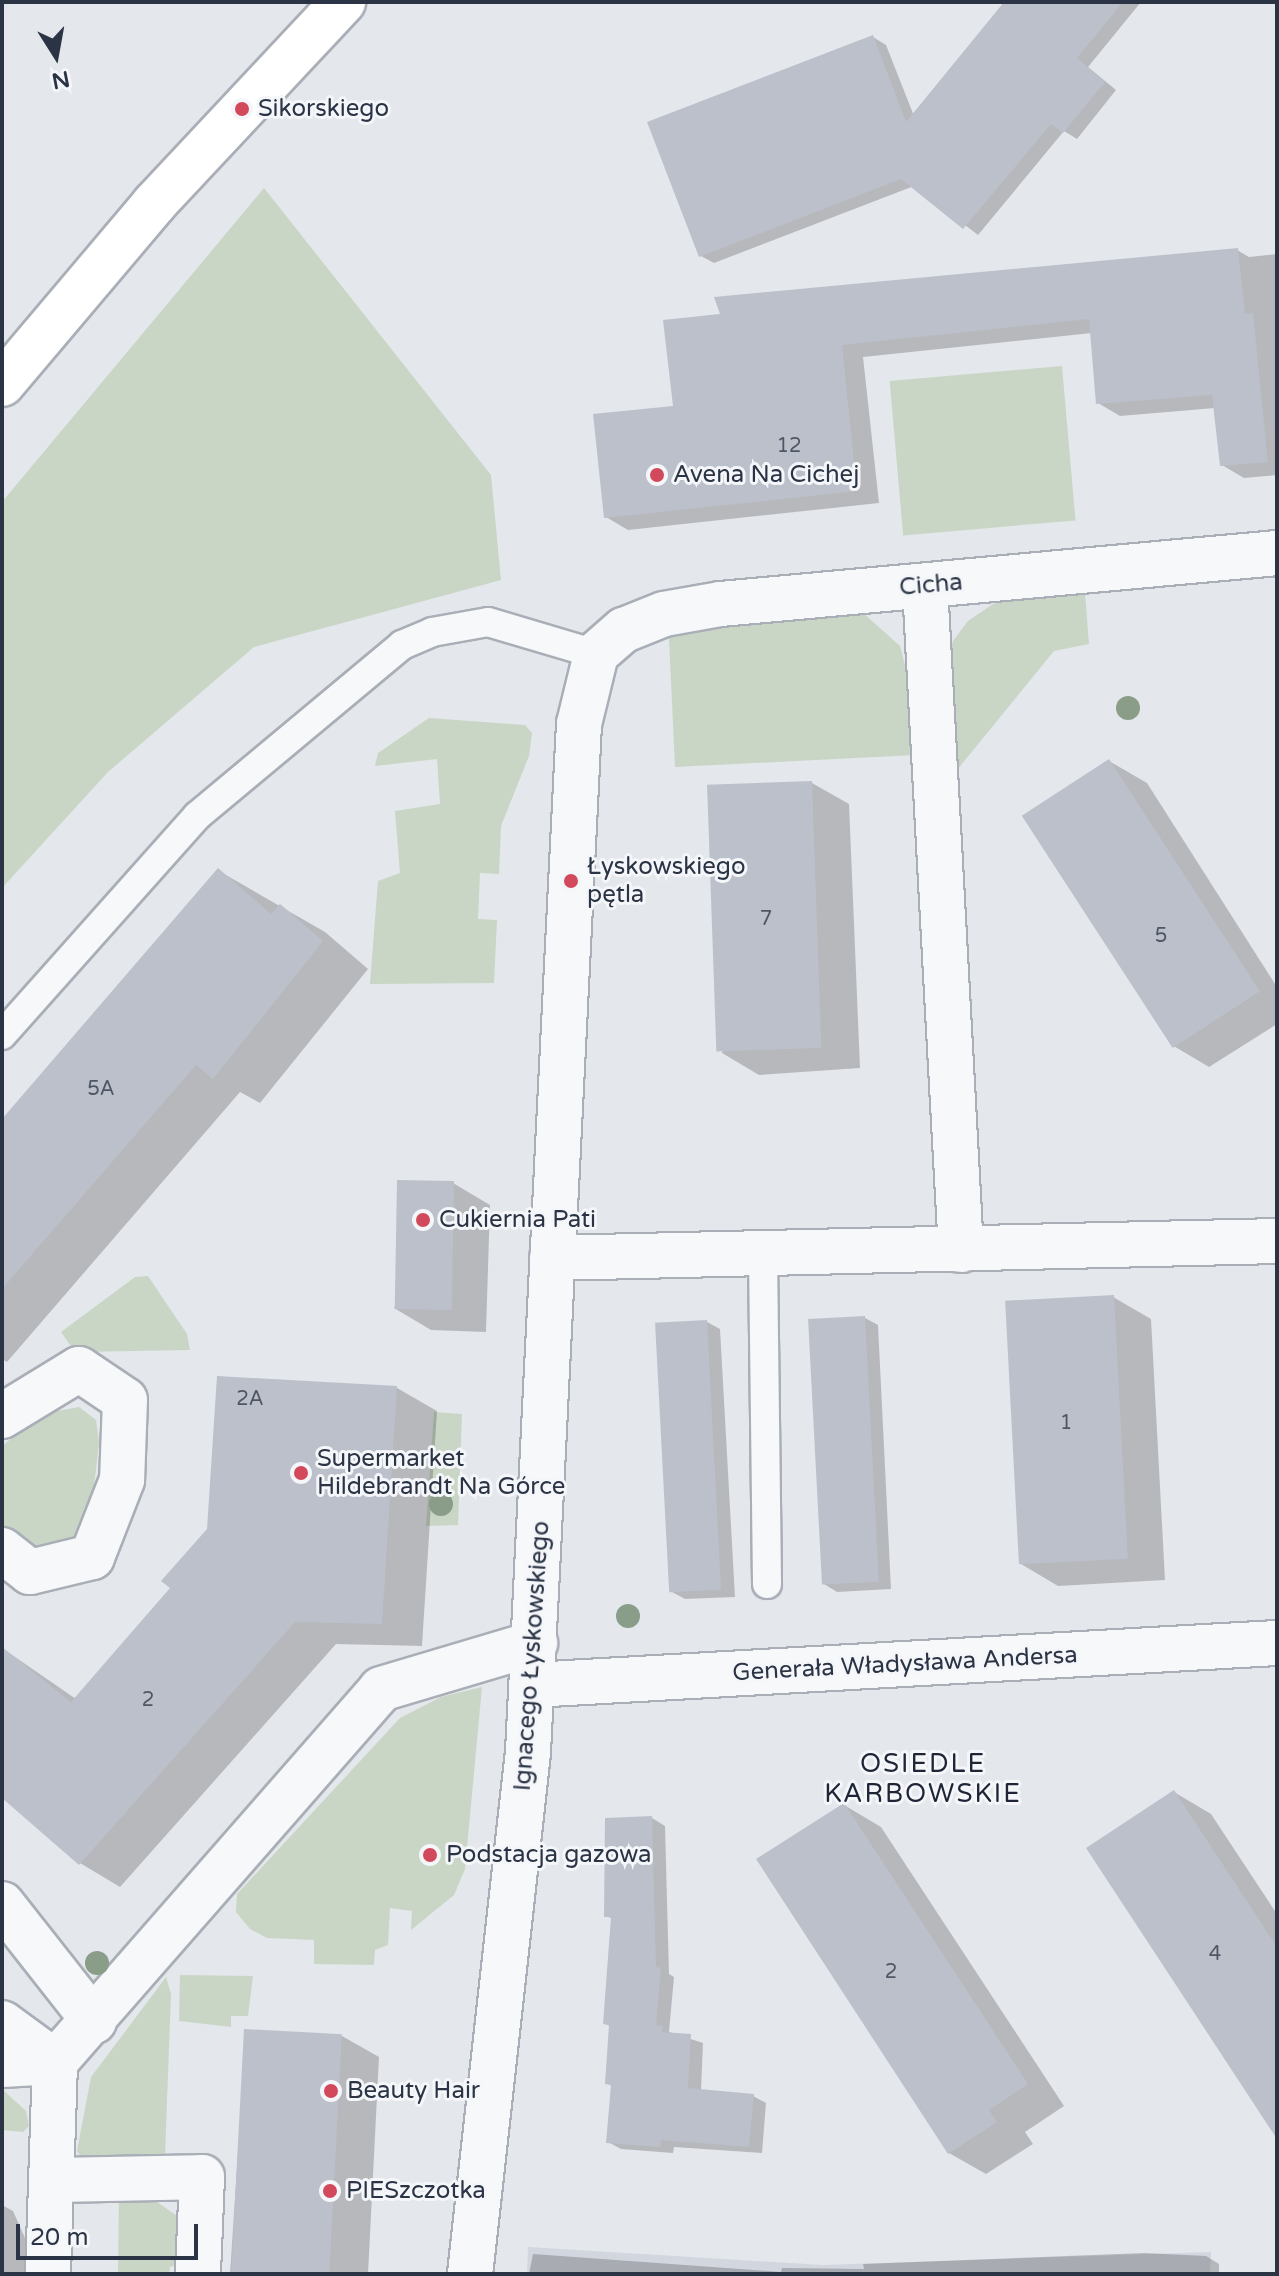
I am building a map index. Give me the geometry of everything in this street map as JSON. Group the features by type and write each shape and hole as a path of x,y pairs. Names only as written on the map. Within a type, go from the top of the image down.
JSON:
{"main road":[{"path":"2,384 154,204 343,2"}],"street":[{"name":"Cicha","path":"596,654 624,630 664,614 1277,553"},
{"path":"925,586 961,1250"},
{"name":"Ignacego Łyskowskiego","path":"470,2274 534,1664 579,724 596,654"},
{"path":"552,1258 1277,1241"},
{"path":"2,1416 79,1369 125,1400 122,1480 92,1557 30,1572 2,1550"},
{"name":"Generała Władysława Andersa","path":"55,2062 381,1689 534,1664 1277,1643"},
{"path":"2,1904 94,2021"},
{"path":"2,2023 55,2062"},
{"path":"2,2065 55,2062"},
{"path":"48,2274 55,2062"},
{"path":"52,2180 202,2177 198,2274"}],"lane":[{"path":"2,1035 197,816 402,645 432,632 488,622 596,654"},
{"path":"763,1255 767,1584"}],"shaded area":[{"path":"528,2247 823,2265 1211,2252 1210,2274 527,2274"}],"green space":[{"path":"264,188 491,475 501,580 254,647 108,772 2,888 2,502"},
{"path":"1062,366 1076,520 903,535 890,381"},
{"path":"1042,592 1085,593 1089,644 1054,651 957,770 946,666 953,641 968,621 993,604"},
{"path":"862,612 900,646 911,688 915,755 675,767 669,638 702,626"},
{"path":"429,718 525,725 532,733 529,756 501,826 499,874 480,873 478,919 497,920 494,983 370,984 378,881 400,873 395,811 440,804 437,759 375,766 378,753"},
{"path":"148,1276 187,1334 190,1350 75,1352 61,1332 135,1277"},
{"path":"79,1407 96,1420 99,1443 90,1521 59,1554 39,1559 2,1527 2,1446 41,1414"},
{"path":"434,1412 462,1414 458,1525 426,1526"},
{"path":"482,1687 465,1869 454,1895 411,1930 412,1911 390,1908 388,1945 375,1950 374,1965 314,1964 314,1940 267,1938 250,1929 236,1912 237,1894 400,1718 441,1697"},
{"path":"180,1975 253,1976 248,2016 231,2016 231,2027 179,2021"},
{"path":"166,1977 171,1994 165,2155 157,2163 85,2163 77,2151 91,2077"},
{"path":"2,2089 26,2111 29,2126 23,2132 2,2130"},
{"path":"119,2194 146,2194 177,2216 177,2265 170,2267 169,2274 118,2274"}],"building":[{"path":"1004,2 1123,2 1077,58 1105,82 1063,133 1051,124 963,229 901,179 699,257 647,122 873,35 906,122"},
{"path":"1238,248 1245,314 1253,313 1268,462 1220,466 1212,395 1096,404 1089,319 842,345 857,491 604,518 593,414 673,406 663,320 720,314 714,297"},
{"path":"1109,759 1260,991 1173,1048 1022,816"},
{"path":"812,781 821,1048 716,1052 707,785"},
{"path":"218,868 271,914 280,904 323,941 213,1079 196,1065 2,1289 2,1119"},
{"path":"397,1180 454,1181 452,1310 395,1309"},
{"path":"1114,1295 1128,1559 1019,1564 1005,1301"},
{"path":"865,1316 879,1582 822,1585 808,1319"},
{"path":"707,1320 721,1590 669,1592 655,1323"},
{"path":"217,1376 397,1386 382,1624 295,1622 79,1865 2,1798 2,1647 71,1702 170,1588 161,1581 207,1529"},
{"path":"1174,1790 1277,1947 1277,2139 1086,1848"},
{"path":"844,1803 1028,2084 989,2110 997,2122 948,2154 756,1859"},
{"path":"652,1816 656,1967 661,1968 656,2025 663,2026 662,2032 691,2034 688,2088 754,2094 749,2147 661,2140 660,2147 606,2143 611,2085 605,2084 609,2025 603,2024 611,1917 604,1917 605,1818"},
{"path":"244,2029 342,2034 329,2274 231,2274"}],"place":[{"name":"Sikorskiego","path":"242,109"},
{"name":"Avena Na Cichej","path":"657,475"},
{"name":"Łyskowskiego pętla","path":"571,881"},
{"name":"Cukiernia Pati","path":"423,1220"},
{"name":"Supermarket Hildebrandt Na Górce","path":"301,1473"},
{"name":"Podstacja gazowa","path":"430,1855"},
{"name":"Beauty Hair","path":"331,2091"},
{"name":"PIESzczotka","path":"330,2191"}],"district":[{"name":"OSIEDLE KARBOWSKIE","path":"923,1779"}]}
